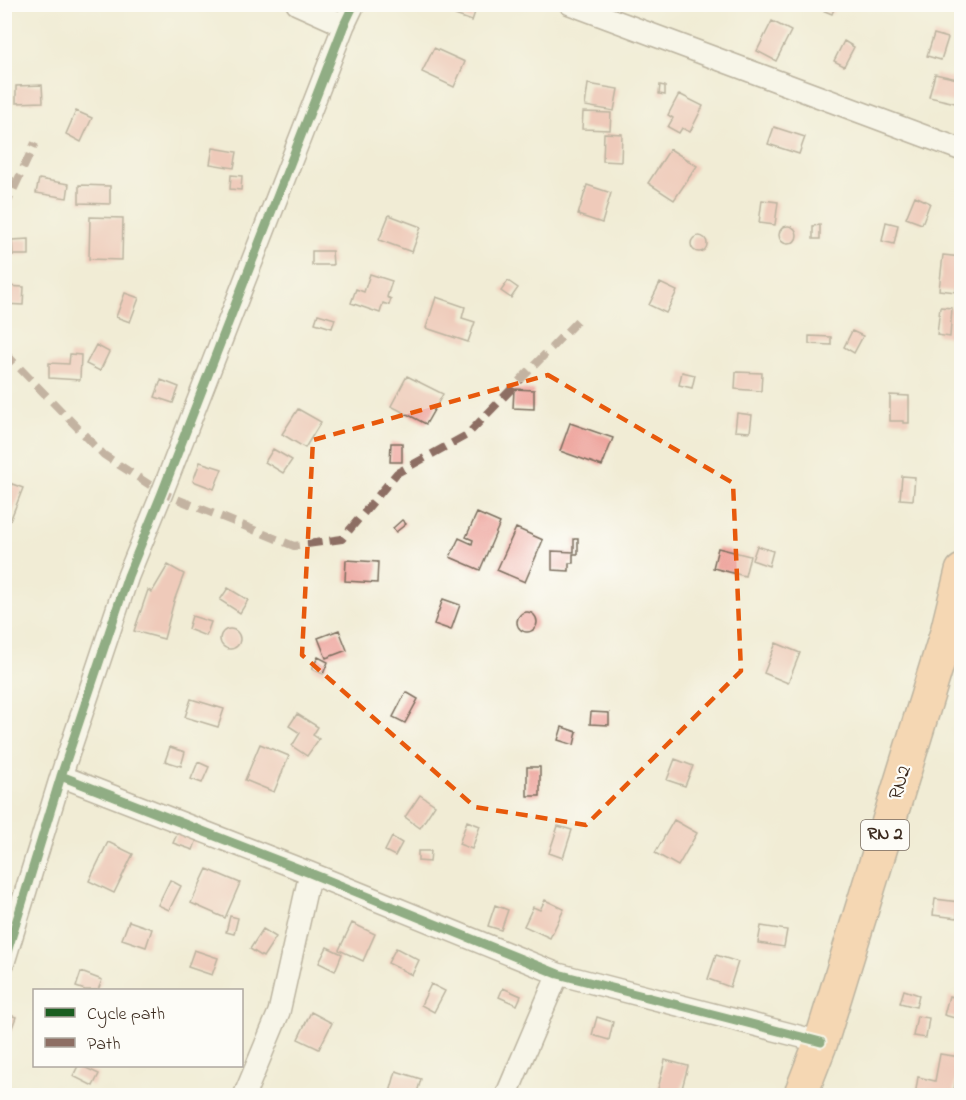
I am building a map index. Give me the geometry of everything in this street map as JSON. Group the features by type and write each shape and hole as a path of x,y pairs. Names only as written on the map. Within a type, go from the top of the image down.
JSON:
{"main road":[{"name":"RN2","path":"800,1095 822,1042 947,632 962,571"}],"street":[{"path":"297,4 344,26"},
{"path":"4,962 61,776 128,576 354,4"},
{"path":"570,4 962,150"},
{"path":"61,776 310,873 558,974 822,1042"},
{"path":"244,1095 279,1012 310,873"},
{"path":"506,1095 558,974"}],"highlighted area":[{"path":"548,375 733,483 741,671 586,825 475,807 302,655 313,440"}],"building":[{"path":"459,4 476,9 472,21 455,15"},
{"path":"816,4 836,4 832,14 815,7"},
{"path":"772,21 791,31 776,61 757,51"},
{"path":"934,34 948,38 941,60 927,56"},
{"path":"844,41 854,47 844,66 834,61"},
{"path":"434,48 465,62 454,87 422,72"},
{"path":"935,74 962,80 960,104 929,97"},
{"path":"588,84 618,89 614,111 585,106"},
{"path":"42,85 43,102 16,103 16,86"},
{"path":"660,85 665,86 665,95 659,94"},
{"path":"679,94 703,106 690,132 682,128 679,133 668,127 673,118 668,115"},
{"path":"76,111 92,118 81,142 66,134"},
{"path":"583,112 611,113 610,130 582,129"},
{"path":"774,127 805,137 799,154 768,144"},
{"path":"604,133 622,134 621,162 603,161"},
{"path":"213,148 237,152 234,168 210,164"},
{"path":"670,149 697,166 674,200 648,183"},
{"path":"231,175 242,176 241,190 230,189"},
{"path":"4,177 13,178 12,188 4,188"},
{"path":"39,179 69,184 67,198 36,193"},
{"path":"79,185 110,186 110,204 79,203"},
{"path":"587,185 611,193 602,223 578,215"},
{"path":"915,196 930,203 922,224 906,218"},
{"path":"762,200 778,202 775,225 759,223"},
{"path":"389,215 421,227 412,252 379,240"},
{"path":"90,217 123,218 122,260 89,259"},
{"path":"886,222 898,225 894,244 882,241"},
{"path":"820,225 820,239 813,239 813,226"},
{"path":"788,226 794,229 797,235 794,241 788,244 782,241 779,235 782,229"},
{"path":"699,236 707,244 699,252 691,244"},
{"path":"29,239 29,255 13,255 12,240"},
{"path":"312,251 332,251 333,265 312,265"},
{"path":"943,255 961,257 956,292 939,290"},
{"path":"370,274 392,281 387,297 391,299 389,305 383,303 380,313 351,303 356,289 364,292"},
{"path":"508,281 518,288 511,298 501,291"},
{"path":"660,283 677,291 666,313 649,305"},
{"path":"4,286 24,287 23,305 4,304"},
{"path":"125,293 139,298 130,322 116,317"},
{"path":"436,297 465,307 462,318 475,322 468,342 426,328"},
{"path":"940,307 952,308 950,337 937,335"},
{"path":"318,314 335,319 332,328 315,323"},
{"path":"852,331 863,336 854,353 844,347"},
{"path":"809,336 831,337 831,345 809,344"},
{"path":"96,345 109,352 100,371 86,364"},
{"path":"70,354 81,355 80,380 49,378 49,363 69,364"},
{"path":"682,372 695,375 692,388 679,385"},
{"path":"736,372 762,373 761,391 735,389"},
{"path":"407,376 443,394 426,424 391,406"},
{"path":"161,380 179,387 173,403 155,397"},
{"path":"514,389 534,390 534,409 513,408"},
{"path":"890,395 909,396 909,423 890,421"},
{"path":"298,409 321,422 305,448 282,434"},
{"path":"737,413 752,415 750,432 735,431"},
{"path":"570,423 613,438 602,466 560,451"},
{"path":"391,443 402,443 402,462 390,462"},
{"path":"273,449 292,460 283,473 265,462"},
{"path":"200,462 222,469 214,489 193,481"},
{"path":"902,476 915,477 913,500 900,499"},
{"path":"4,481 23,488 10,521 4,519"},
{"path":"477,513 500,523 480,570 450,557 459,538 472,544 473,540 466,537"},
{"path":"402,520 406,524 396,532 393,528"},
{"path":"516,528 543,540 525,582 497,570"},
{"path":"574,539 578,539 578,554 573,554 573,563 569,563 569,571 552,570 552,551 574,552"},
{"path":"757,546 773,551 769,566 752,560"},
{"path":"718,548 750,556 745,576 713,568"},
{"path":"346,560 378,562 377,583 345,581"},
{"path":"168,565 184,574 164,639 134,631 148,590 152,592"},
{"path":"228,588 248,600 240,613 220,600"},
{"path":"443,599 460,605 451,630 434,624"},
{"path":"527,612 534,615 537,622 534,629 527,632 520,629 517,622 520,615"},
{"path":"192,616 211,622 206,636 188,629"},
{"path":"230,629 237,632 240,639 237,646 230,649 223,646 220,639 223,632"},
{"path":"339,630 347,650 326,658 318,638"},
{"path":"776,643 800,653 788,683 764,673"},
{"path":"318,657 328,662 323,674 312,669"},
{"path":"406,692 418,699 405,723 393,717"},
{"path":"191,699 224,709 218,727 185,717"},
{"path":"591,712 609,713 609,725 590,724"},
{"path":"297,714 318,727 313,735 319,739 307,756 292,746 300,733 289,726"},
{"path":"562,727 577,732 574,745 558,740"},
{"path":"260,744 289,756 274,792 245,780"},
{"path":"170,747 185,752 181,766 165,761"},
{"path":"675,759 693,766 685,786 667,780"},
{"path":"198,762 209,767 202,783 191,779"},
{"path":"527,767 540,767 540,796 527,796"},
{"path":"420,795 435,805 420,828 405,817"},
{"path":"674,820 697,833 678,866 655,853"},
{"path":"467,821 480,826 472,849 459,844"},
{"path":"558,826 572,830 563,858 549,853"},
{"path":"178,832 197,839 193,850 173,843"},
{"path":"392,837 402,843 395,856 385,851"},
{"path":"108,842 133,854 114,893 89,881"},
{"path":"418,851 431,851 430,862 418,861"},
{"path":"207,869 240,883 225,918 191,903"},
{"path":"170,880 181,886 169,910 158,905"},
{"path":"935,899 959,902 957,918 933,915"},
{"path":"545,900 564,909 550,938 524,926 533,907 540,910"},
{"path":"495,905 508,910 501,930 488,926"},
{"path":"230,916 238,918 234,934 226,932"},
{"path":"129,921 152,929 146,947 122,939"},
{"path":"352,923 375,934 363,961 339,950"},
{"path":"761,926 787,930 784,947 758,943"},
{"path":"263,929 276,937 263,957 250,949"},
{"path":"327,947 342,954 335,971 319,963"},
{"path":"396,948 419,960 412,975 388,963"},
{"path":"194,950 218,958 212,975 188,967"},
{"path":"716,955 738,962 730,987 708,979"},
{"path":"81,972 102,980 98,989 76,987"},
{"path":"431,984 445,991 434,1012 421,1005"},
{"path":"503,988 521,996 517,1005 499,997"},
{"path":"904,990 919,995 916,1007 900,1003"},
{"path":"949,996 962,999 962,1020 944,1015"},
{"path":"311,1012 332,1023 319,1049 298,1039"},
{"path":"4,1013 16,1017 7,1041 4,1040"},
{"path":"917,1016 929,1018 926,1038 913,1036"},
{"path":"597,1017 613,1022 609,1040 592,1035"},
{"path":"940,1054 960,1057 953,1096 915,1096 918,1077 935,1081"},
{"path":"665,1060 688,1066 680,1096 666,1096 657,1093"},
{"path":"78,1067 84,1067 99,1074 93,1086 73,1076"},
{"path":"396,1071 421,1079 416,1096 389,1096"}],"marked path":[{"path":"4,210 35,143"},
{"path":"4,352 104,455 162,493 294,546 342,539 397,473 467,435 579,319"}],"cycle path":[{"path":"4,962 61,776 128,576 354,4"},
{"path":"61,776 310,873 558,974 821,1042"}]}
